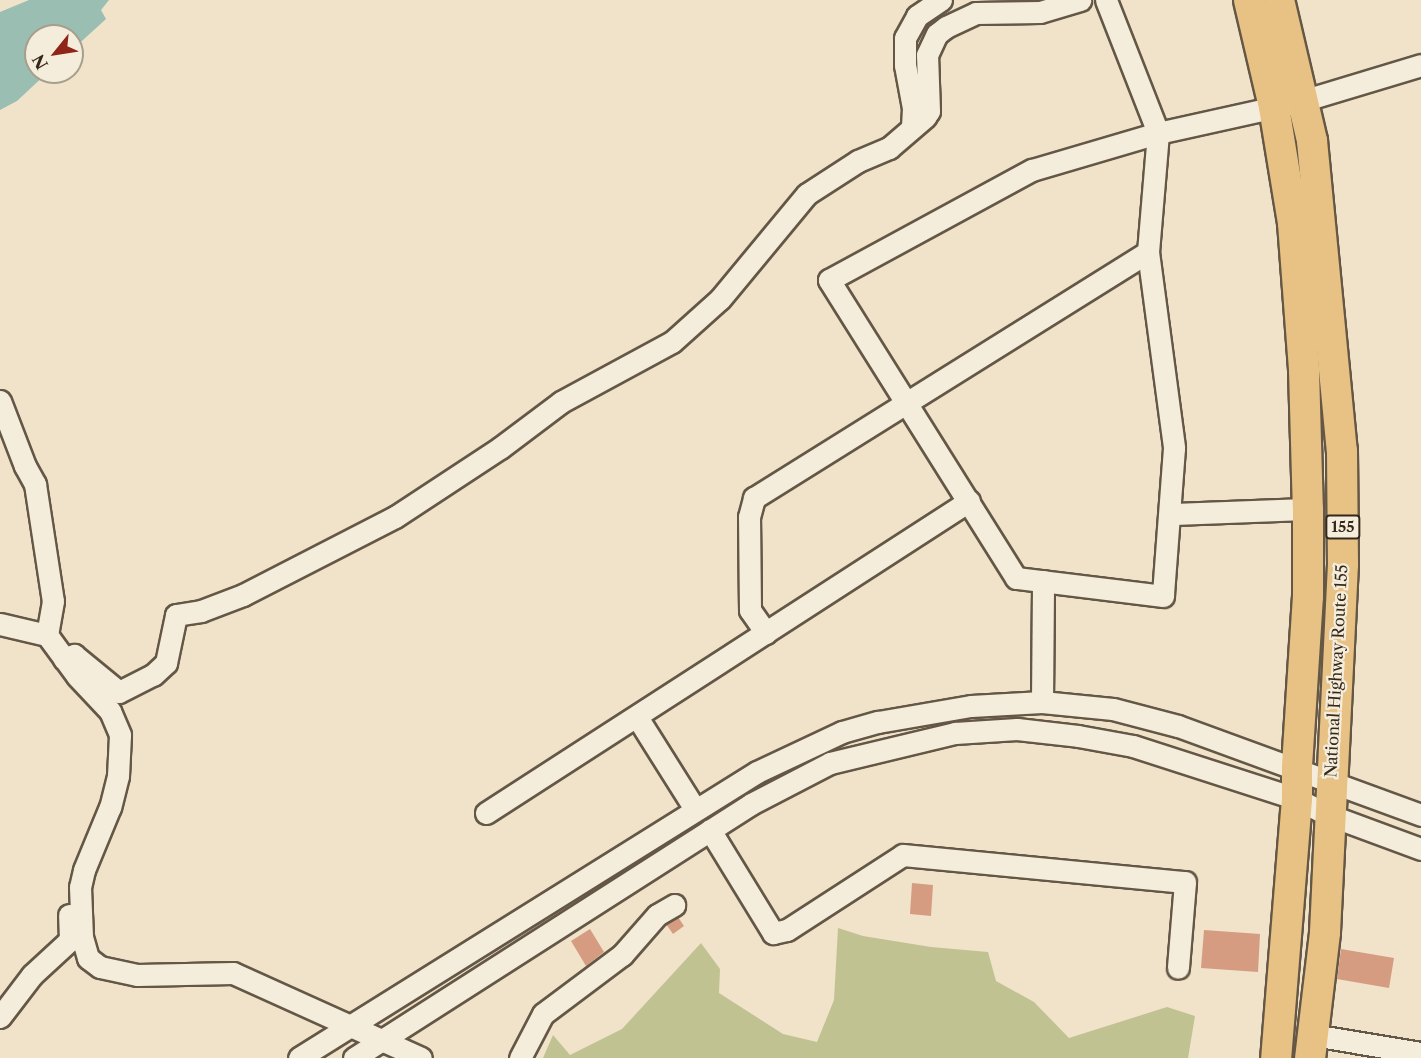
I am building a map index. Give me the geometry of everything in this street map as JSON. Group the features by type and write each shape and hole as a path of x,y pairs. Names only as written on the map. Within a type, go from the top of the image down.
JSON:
{"highway":[{"name":"National Highway Route 155","path":"1249,0 1288,104 1312,141 1342,451 1343,564 1330,782 1325,933 1311,1046"},
{"name":"National Highway Route 155","path":"1276,1058 1297,799 1308,596 1304,370 1293,223 1288,104 1279,0"}],"street":[{"path":"912,127 913,108 905,65 905,38 916,16 941,0"},
{"path":"63,659 74,656 118,692 153,675 166,663 176,615 201,610 243,595 395,517 500,448 561,402 672,342 720,299 807,194 858,161 889,148 925,117 929,111 927,56 937,34 946,27 976,13 1040,12 1080,0"},
{"path":"1106,0 1158,133 1148,252 1174,447 1171,514 1163,596 1016,578 829,280 1032,170 1158,133 1288,104 1421,65"},
{"path":"766,633 750,610 749,517 754,498 908,404 1148,252"},
{"path":"0,401 25,466 35,484 53,601 47,636"},
{"path":"486,813 969,501"},
{"path":"1171,514 1308,509"},
{"path":"1042,581 1042,702"},
{"path":"0,624 47,636 63,659 110,711 120,735 121,751 116,786 99,836 84,870 80,887 82,937 88,958 100,968 136,975 233,973 347,1027 422,1058"},
{"path":"299,1058 757,772 842,732 921,713 1042,702 1113,709 1178,726 1421,815"},
{"path":"637,717 695,809"},
{"path":"354,1058 751,804 830,763 955,733 1017,729 1078,736 1133,746 1297,799 1329,815 1421,849"},
{"path":"710,830 773,933 787,930 903,855 1185,882 1178,968"},
{"path":"0,1017 32,975 70,940 68,926 74,871 84,870"},
{"path":"520,1058 543,1014 622,956 657,915 674,905"},
{"path":"1311,1046 1421,1053"}],"green space":[{"path":"838,928 863,936 931,947 988,952 996,981 1034,1002 1069,1038 1167,1007 1195,1016 1188,1058 543,1058 553,1035 570,1055 622,1029 701,943 720,969 719,993 783,1034 817,1042 834,1000"}],"water":[{"path":"29,0 109,0 101,10 106,19 84,39 84,24 24,24 24,84 35,84 17,101 0,110 0,12"}],"building":[{"path":"912,883 933,885 931,916 910,914"},
{"path":"678,917 684,926 673,934 666,924"},
{"path":"590,929 604,952 586,966 571,941"},
{"path":"1204,930 1260,934 1258,972 1201,968"},
{"path":"1341,949 1394,958 1389,988 1337,979"}]}
